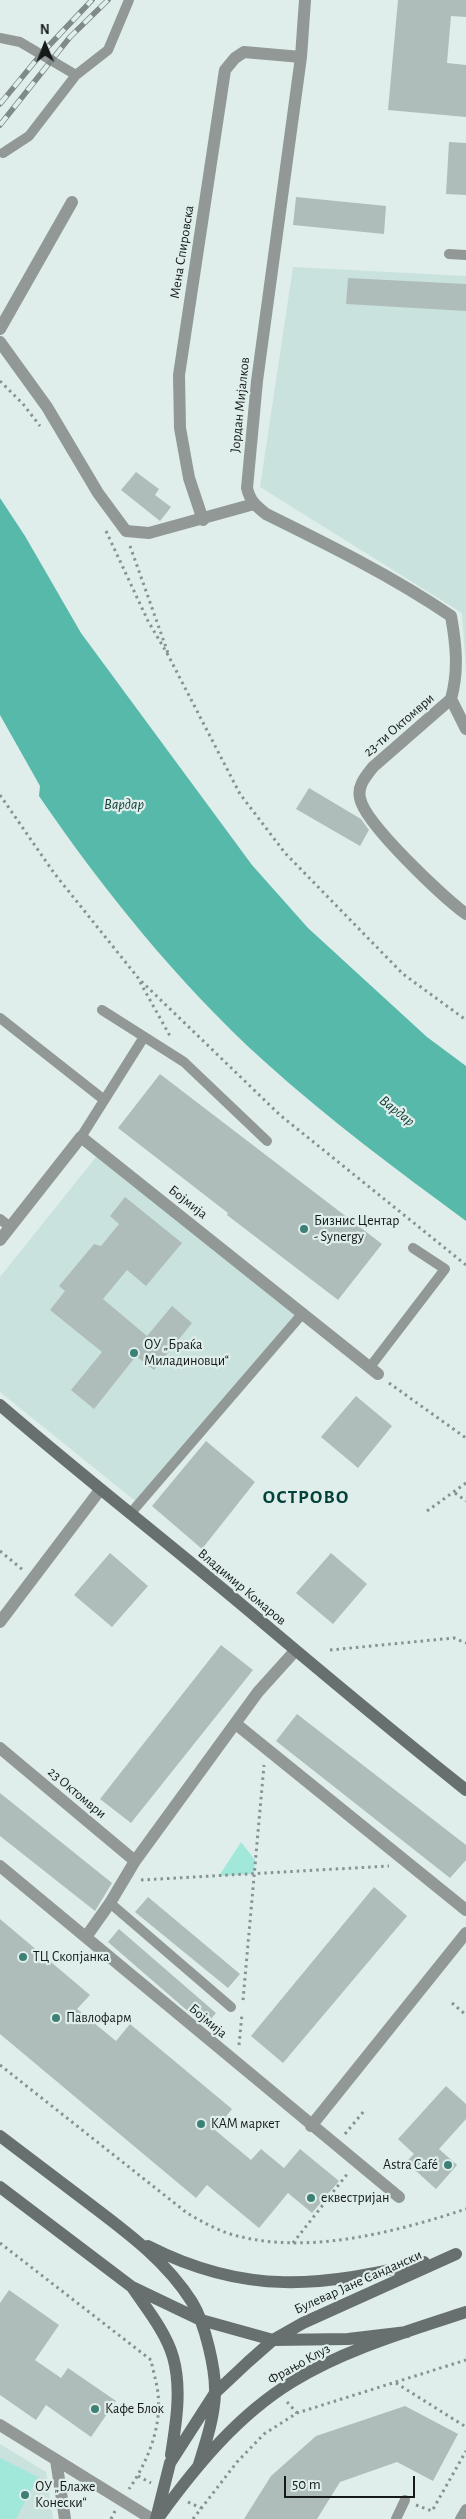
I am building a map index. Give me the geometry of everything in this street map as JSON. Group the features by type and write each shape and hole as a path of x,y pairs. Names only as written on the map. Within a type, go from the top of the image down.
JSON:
{"street":[{"name":"Јордан Мијалков","path":"254,504 247,488 257,381 301,57 306,0"},
{"name":"Мена Спировска","path":"203,520 189,478 180,428 179,375 225,70 234,58 244,52 301,57"},
{"path":"0,329 72,202"},
{"path":"0,342 47,407 98,493 126,531 149,533 203,520 254,504 266,514 411,589 451,616 457,661 456,681 452,699"},
{"name":"23-ти Октомври","path":"466,729 452,699 373,767 362,780 360,798 379,831 452,903 466,914"},
{"path":"0,1240 5,1223 81,1137"},
{"name":"Бојмија","path":"81,1137 374,1371"},
{"name":"Владимир Комаров","path":"0,1405 100,1490 466,1790"},
{"path":"0,1622 100,1490"},
{"path":"86,1938 135,1861 258,1692 295,1651"},
{"path":"236,1724 466,1910"},
{"name":"23 Октомври","path":"0,1748 135,1861"},
{"name":"Бојмија","path":"0,1866 398,2197"},
{"path":"311,2126 466,1933"},
{"path":"0,2136 137,2240"},
{"path":"0,2187 132,2287 201,2320 274,2340 348,2340 406,2332 466,2312"},
{"name":"Булевар Јане Сандански","path":"137,2240 172,2259 236,2278 292,2284 334,2280 461,2253"},
{"name":"Фрањо Клуз","path":"137,2240 175,2279 192,2302 201,2320 212,2366 215,2393 209,2429 199,2464"},
{"name":"Булевар Јане Сандански","path":"274,2340 324,2312 461,2253"},
{"path":"132,2287 162,2334 173,2357 177,2391 170,2463"},
{"name":"Фрањо Клуз","path":"157,2519 199,2464 257,2407 292,2382 340,2358 406,2332"},
{"name":"Фрањо Клуз","path":"157,2519 170,2463 215,2393 274,2340"},
{"path":"0,2425 152,2519"},
{"path":"56,2460 65,2519"}],"lane":[{"path":"1,154 29,136 76,75 108,50 129,0"},
{"path":"0,38 20,42 76,75"},
{"path":"449,254 466,255"},
{"path":"102,1010 184,1062 267,1141"},
{"path":"0,1018 103,1099"},
{"path":"81,1137 103,1099 144,1037"},
{"path":"374,1371 445,1269 413,1248"},
{"path":"130,1514 302,1313"},
{"path":"110,1903 231,2007"},
{"path":"396,2519 405,2500"},
{"path":"460,2519 466,2509"}],"path":[{"path":"0,381 23,404 44,433"},
{"path":"102,522 148,621 168,655 240,794 285,854 403,974 466,1020"},
{"path":"126,531 168,655"},
{"path":"0,795 54,873 139,979 280,1116 466,1265"},
{"path":"139,979 171,1037"},
{"path":"374,1371 466,1438"},
{"path":"427,1511 455,1493 466,1483"},
{"path":"455,1493 466,1500"},
{"path":"0,1551 33,1579"},
{"path":"330,1650 454,1638 466,1643"},
{"path":"238,2065 265,1747"},
{"path":"123,1881 410,1865"},
{"path":"452,2003 466,2015"},
{"path":"0,2065 186,2213 208,2225 240,2237 276,2243 292,2243 378,2233 466,2209"},
{"path":"335,2146 364,2111"},
{"path":"292,2243 357,2163"},
{"path":"0,2243 151,2360 158,2396 155,2433 138,2476 111,2519"},
{"path":"194,2519 237,2462 264,2434 297,2413 465,2361"},
{"path":"395,2383 466,2426"},
{"path":"405,2500 432,2511 466,2451"}],"shaded area":[{"path":"293,267 466,276 466,671 462,613 260,487"},
{"name":"ОУ „Браќа Миладиновци“","path":"100,1152 303,1313 139,1504 0,1392 0,1277"},
{"path":"241,1842 255,1860 254,1874 219,1876"},
{"name":"ОУ „Блаже Конески“","path":"0,2444 46,2472 53,2519 0,2519"},
{"path":"0,2458 38,2477 16,2519 0,2519"}],"water":[{"name":"Вардар","path":"0,498 25,536 81,633 252,865 308,928 427,1037 466,1066 466,1221 338,1124 264,1061 233,1031 202,1000 144,935 90,867 39,796 40,786 0,715"}],"building":[{"path":"398,0 466,0 466,17 451,16 447,63 466,65 466,117 388,110"},
{"path":"449,142 466,143 466,195 446,194"},
{"path":"296,197 386,206 384,234 293,225"},
{"path":"348,278 466,284 466,311 346,304"},
{"path":"136,472 159,489 155,495 171,507 160,521 121,490"},
{"path":"309,788 361,819 369,830 360,846 296,809"},
{"path":"160,1074 382,1244 338,1300 118,1128"},
{"path":"125,1197 182,1243 146,1286 127,1270 103,1299 147,1336 172,1306 192,1323 154,1370 136,1356 94,1409 71,1390 102,1352 50,1310 65,1291 59,1286 94,1244 101,1246 119,1224 110,1216"},
{"path":"356,1396 392,1426 358,1468 321,1437"},
{"path":"206,1441 255,1482 202,1549 152,1506"},
{"path":"110,1553 148,1586 112,1627 74,1595"},
{"path":"331,1553 367,1584 333,1624 296,1593"},
{"path":"221,1645 253,1670 131,1823 100,1799"},
{"path":"297,1714 466,1845 466,1860 450,1878 276,1741"},
{"path":"0,1793 112,1883 95,1911 0,1836"},
{"path":"374,1887 407,1916 283,2063 251,2036"},
{"path":"148,1897 240,1974 228,1988 135,1912"},
{"path":"0,1919 90,1995 77,2009 116,2041 130,2024 232,2109 215,2130 251,2160 261,2149 284,2168 300,2149 339,2181 312,2213 288,2193 259,2228 207,2185 196,2198 0,2034"},
{"path":"119,1929 216,2013 205,2026 108,1942"},
{"path":"446,2086 466,2104 466,2119 439,2149 457,2165 436,2189 406,2162 414,2154 398,2139"},
{"path":"9,2290 59,2325 35,2360 61,2378 68,2368 116,2401 91,2437 46,2405 36,2420 0,2395 0,2303"},
{"path":"405,2406 458,2434 433,2481 397,2462 340,2482 317,2519 244,2519 271,2476 316,2436"}],"railway":[{"path":"0,104 42,53 92,0"},
{"path":"0,125 70,37 108,0"}],"place":[{"name":"Бизнис Центар - Synergy","path":"304,1229"},
{"name":"ОУ „Браќа Миладиновци“","path":"134,1353"},
{"name":"ТЦ Скопјанка","path":"23,1957"},
{"name":"Павлофарм","path":"56,2018"},
{"name":"KAM маркет","path":"201,2124"},
{"name":"Astra Café","path":"448,2165"},
{"name":"еквестријан","path":"311,2198"},
{"name":"Кафе Блок","path":"95,2409"},
{"name":"ОУ „Блаже Конески“","path":"25,2495"}],"district":[{"name":"ОСТРОВО","path":"306,1497"}]}
